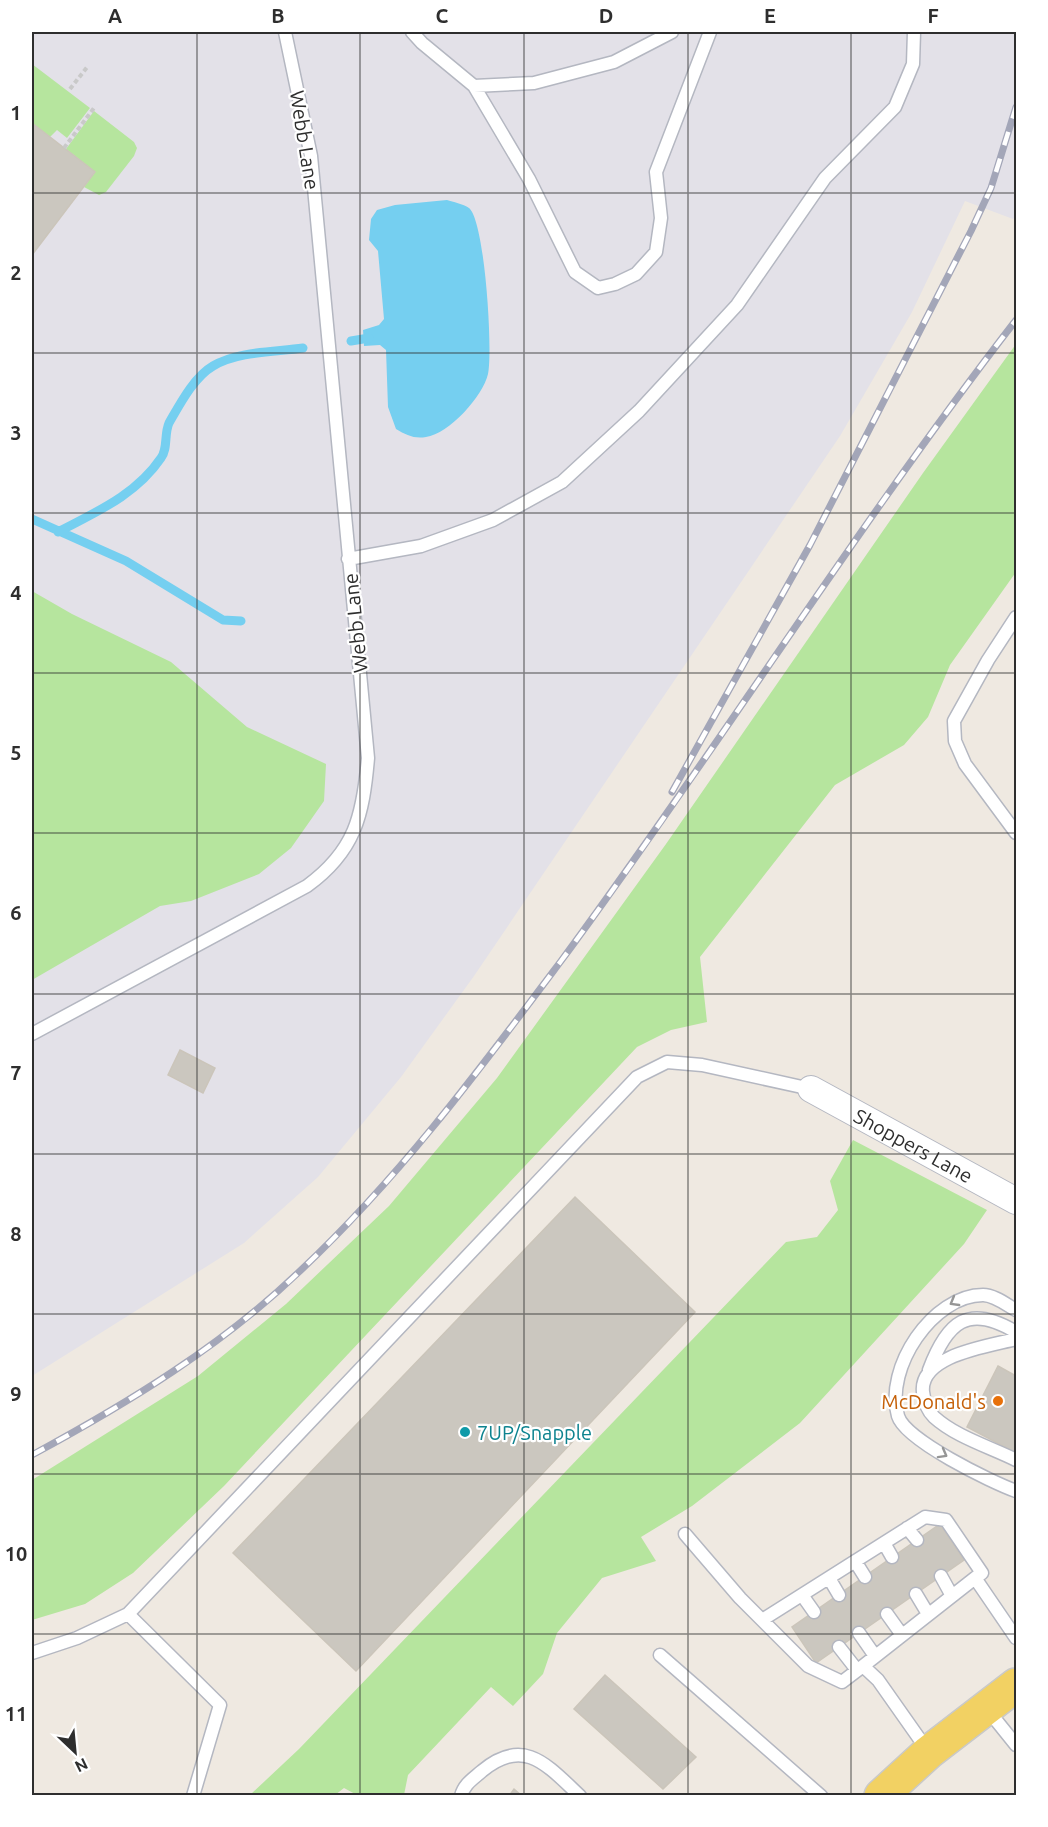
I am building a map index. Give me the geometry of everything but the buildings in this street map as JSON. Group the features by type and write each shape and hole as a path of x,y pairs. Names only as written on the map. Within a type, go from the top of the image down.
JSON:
{"main road":[{"path":"881,1796 929,1752 1017,1685"}],"street":[{"name":"Shoppers Lane","path":"811,1089 1017,1201"}],"lane":[{"name":"Webb Lane","path":"32,1034 307,886 331,868 345,849 365,795 368,758 311,156 285,32"},
{"path":"412,32 474,86 529,179 574,272 598,288 615,284 636,274 656,252 661,218 656,172 710,32"},
{"path":"474,86 534,83 614,62 672,32"},
{"path":"348,559 420,546 493,520 562,482 639,411 737,305 825,178 895,107 913,64 914,32"},
{"path":"1017,616 988,660 954,721 955,741 965,764 1017,833"},
{"path":"32,1653 78,1638 128,1614 637,1077 667,1062 702,1065 811,1089"},
{"path":"1017,1310 986,1295 963,1297 938,1312 909,1350 896,1382 898,1417 918,1440 1000,1485 1017,1491"},
{"path":"1017,1332 987,1318 959,1324 947,1332 938,1344 922,1385 924,1401 932,1415 946,1425 1017,1460"},
{"path":"929,1370 945,1359 1017,1339"},
{"path":"685,1534 762,1620 808,1666 842,1683 982,1573 946,1520 925,1517 762,1620"},
{"path":"907,1528 917,1540"},
{"path":"884,1543 892,1557"},
{"path":"855,1561 865,1577"},
{"path":"941,1576 952,1596"},
{"path":"829,1578 838,1595"},
{"path":"975,1578 1017,1638"},
{"path":"915,1594 928,1614"},
{"path":"802,1595 814,1612"},
{"path":"128,1614 220,1705 193,1796"},
{"path":"887,1614 902,1635"},
{"path":"859,1633 875,1656"},
{"path":"839,1647 860,1668 878,1680 929,1752"},
{"path":"660,1655 821,1796"},
{"path":"987,1708 1017,1745"},
{"path":"461,1796 463,1787 495,1760 523,1753 545,1762 580,1796"}],"path":[{"path":"70,89 88,66"},
{"path":"64,148 94,108"}],"shaded area":[{"path":"32,32 1016,32 1016,216 1013,219 965,201 912,312 840,436 474,976 401,1077 318,1177 244,1243 32,1376"}],"green space":[{"path":"32,64 90,108 67,138 57,130 50,137 32,123"},
{"path":"94,111 134,142 137,148 134,156 106,192 99,195 84,187 95,172 66,149"},
{"path":"1016,344 1016,572 950,665 928,717 904,745 835,785 700,957 707,1022 671,1030 637,1047 224,1486 133,1573 85,1604 32,1620 32,1480 198,1376 286,1304 389,1206 497,1078 666,844 923,473"},
{"path":"32,591 72,614 171,662 247,727 326,764 324,801 291,848 259,874 191,901 160,906 32,980"},
{"path":"853,1140 987,1210 964,1244 800,1423 692,1506 641,1537 656,1561 602,1578 557,1633 543,1674 513,1706 491,1687 408,1775 404,1795 357,1795 344,1788 335,1795 250,1795 299,1749 786,1242 817,1237 838,1210 830,1181"}],"water":[{"path":"447,200 469,208 475,218 486,287 488,374 472,403 454,422 435,434 418,437 407,435 396,429 388,407 386,350 380,345 364,346 363,330 379,325 384,319 378,251 369,240 371,219 377,210 395,205"}],"waterway":[{"path":"351,341 369,338"},
{"path":"58,532 101,510 140,482 151,471 163,454 169,423 188,392 206,371 234,357 303,348"},
{"path":"32,519 126,561 223,620 241,621"}],"railway":[{"path":"672,792 810,545 971,231 991,188 1016,107"},
{"path":"32,1455 173,1372 239,1324 301,1270 372,1198 405,1160 469,1082 561,961 899,478 1016,320"}],"place":[{"name":"McDonald's","path":"998,1401"},
{"name":"7UP/Snapple","path":"465,1432"}]}
